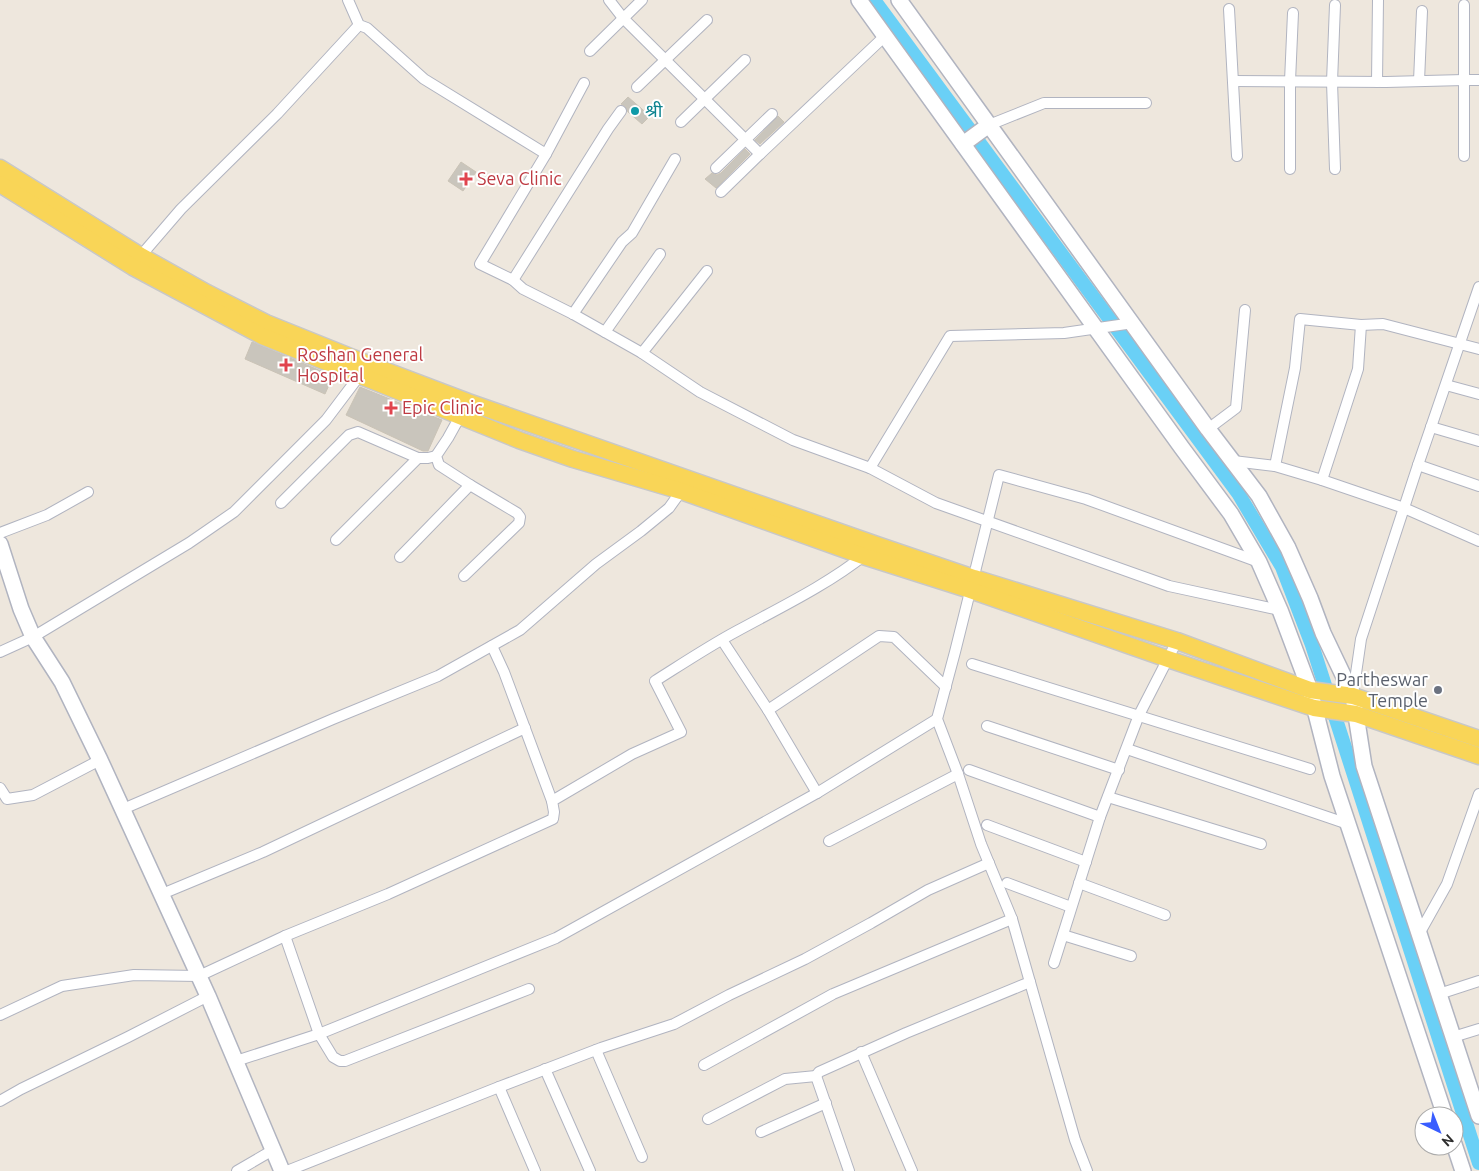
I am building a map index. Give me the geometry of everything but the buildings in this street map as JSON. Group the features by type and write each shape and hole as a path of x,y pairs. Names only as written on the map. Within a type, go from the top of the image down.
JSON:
{"main road":[{"path":"0,168 137,261"},
{"path":"0,184 137,261 208,293 460,417 573,459 685,485 877,545 972,584 1168,659 1314,708 1349,712 1479,756"},
{"path":"364,370 468,402 863,556 1177,641 1310,690 1346,695 1479,739"}],"street":[{"path":"348,0 359,25 367,28 424,79 546,154"},
{"path":"609,0 623,18 760,154"},
{"path":"590,51 642,0"},
{"path":"859,0 1231,514 1259,562 1280,610 1310,690 1332,776 1442,1106"},
{"path":"899,0 1258,496 1288,548 1310,598 1346,695 1364,766 1419,934 1453,1037 1474,1084 1479,1116"},
{"path":"1376,82 1378,0"},
{"path":"1334,169 1332,82 1335,5"},
{"path":"1464,5 1464,156"},
{"path":"1229,9 1237,156"},
{"path":"1419,81 1422,11"},
{"path":"1290,169 1292,13"},
{"path":"637,87 707,20"},
{"path":"137,261 181,210 276,114 359,25"},
{"path":"721,192 886,36"},
{"path":"681,122 744,60"},
{"path":"1233,81 1376,82 1479,80"},
{"path":"584,83 546,154 480,264 514,280 523,289 573,314 642,353 700,392 793,440 870,468 936,503 1169,586 1280,610"},
{"path":"963,144 989,125 1044,103 1146,103"},
{"path":"514,280 621,111"},
{"path":"716,168 772,114"},
{"path":"573,314 622,242 632,233 675,159"},
{"path":"605,332 660,254"},
{"path":"642,353 707,271"},
{"path":"1346,695 1361,639 1418,465 1478,292"},
{"path":"1208,429 1236,408 1245,310"},
{"path":"1275,466 1295,368 1300,319 1361,325 1383,324 1479,349"},
{"path":"870,468 950,336 1064,333 1132,324"},
{"path":"1322,480 1358,369 1361,325"},
{"path":"0,652 33,637 189,543 234,512 326,420 364,370"},
{"path":"1446,385 1479,394"},
{"path":"281,503 349,435 358,432 418,458 436,456 468,402"},
{"path":"1431,427 1479,441"},
{"path":"436,456 439,465 520,517 519,523 464,576"},
{"path":"336,540 418,458"},
{"path":"1233,461 1275,466 1322,480 1404,508 1479,541"},
{"path":"1418,465 1479,486"},
{"path":"1087,1171 1075,1140 1012,919 981,844 937,718 999,476 1086,499 1259,562"},
{"path":"400,557 470,485"},
{"path":"123,809 438,676 520,630 596,564 669,508 685,485"},
{"path":"0,532 46,515 88,492"},
{"path":"0,544 21,609 33,637 62,682 123,809 208,996 282,1171"},
{"path":"552,801 632,754 681,732 655,681 854,564 877,545"},
{"path":"768,710 879,636 894,637 946,687"},
{"path":"722,640 768,710 817,793"},
{"path":"1054,963 1100,817 1139,715 1177,641"},
{"path":"0,1015 62,986 134,975 198,976 285,936 388,894 553,818 552,801 504,672 492,646"},
{"path":"972,664 1310,769"},
{"path":"236,1061 319,1034 556,938 817,793 937,718"},
{"path":"987,726 1119,770"},
{"path":"162,894 263,852 525,728"},
{"path":"1126,749 1348,824"},
{"path":"0,788 7,798 33,795 100,760"},
{"path":"969,770 1100,817"},
{"path":"829,841 958,774"},
{"path":"1419,934 1447,884 1479,794"},
{"path":"1108,797 1261,844"},
{"path":"987,825 1086,862"},
{"path":"287,1171 545,1069 674,1024 729,995 805,959 928,890 989,863"},
{"path":"1007,883 1072,907"},
{"path":"1079,883 1165,915"},
{"path":"704,1064 833,994 1012,919"},
{"path":"1063,935 1131,956"},
{"path":"285,936 319,1034 333,1057 340,1061 345,1061 529,989"},
{"path":"1439,994 1479,981"},
{"path":"708,1119 784,1079 816,1076 819,1072 861,1052 1030,982"},
{"path":"0,1101 208,996"},
{"path":"1453,1037 1479,1028"},
{"path":"596,1050 642,1157"},
{"path":"861,1052 912,1171"},
{"path":"545,1069 590,1171"},
{"path":"816,1076 849,1171"},
{"path":"499,1087 535,1171"},
{"path":"761,1132 826,1103"},
{"path":"237,1171 273,1150"},
{"path":"1458,1156 1463,1171"}],"waterway":[{"path":"874,0 1238,493 1282,567 1312,645 1479,1163"}],"place":[{"name":"श्री","path":"635,111"},
{"name":"Seva Clinic","path":"466,179"},
{"name":"Roshan General Hospital","path":"286,365"},
{"name":"Epic Clinic","path":"391,408"},
{"name":"Partheswar Temple","path":"1438,690"}]}
